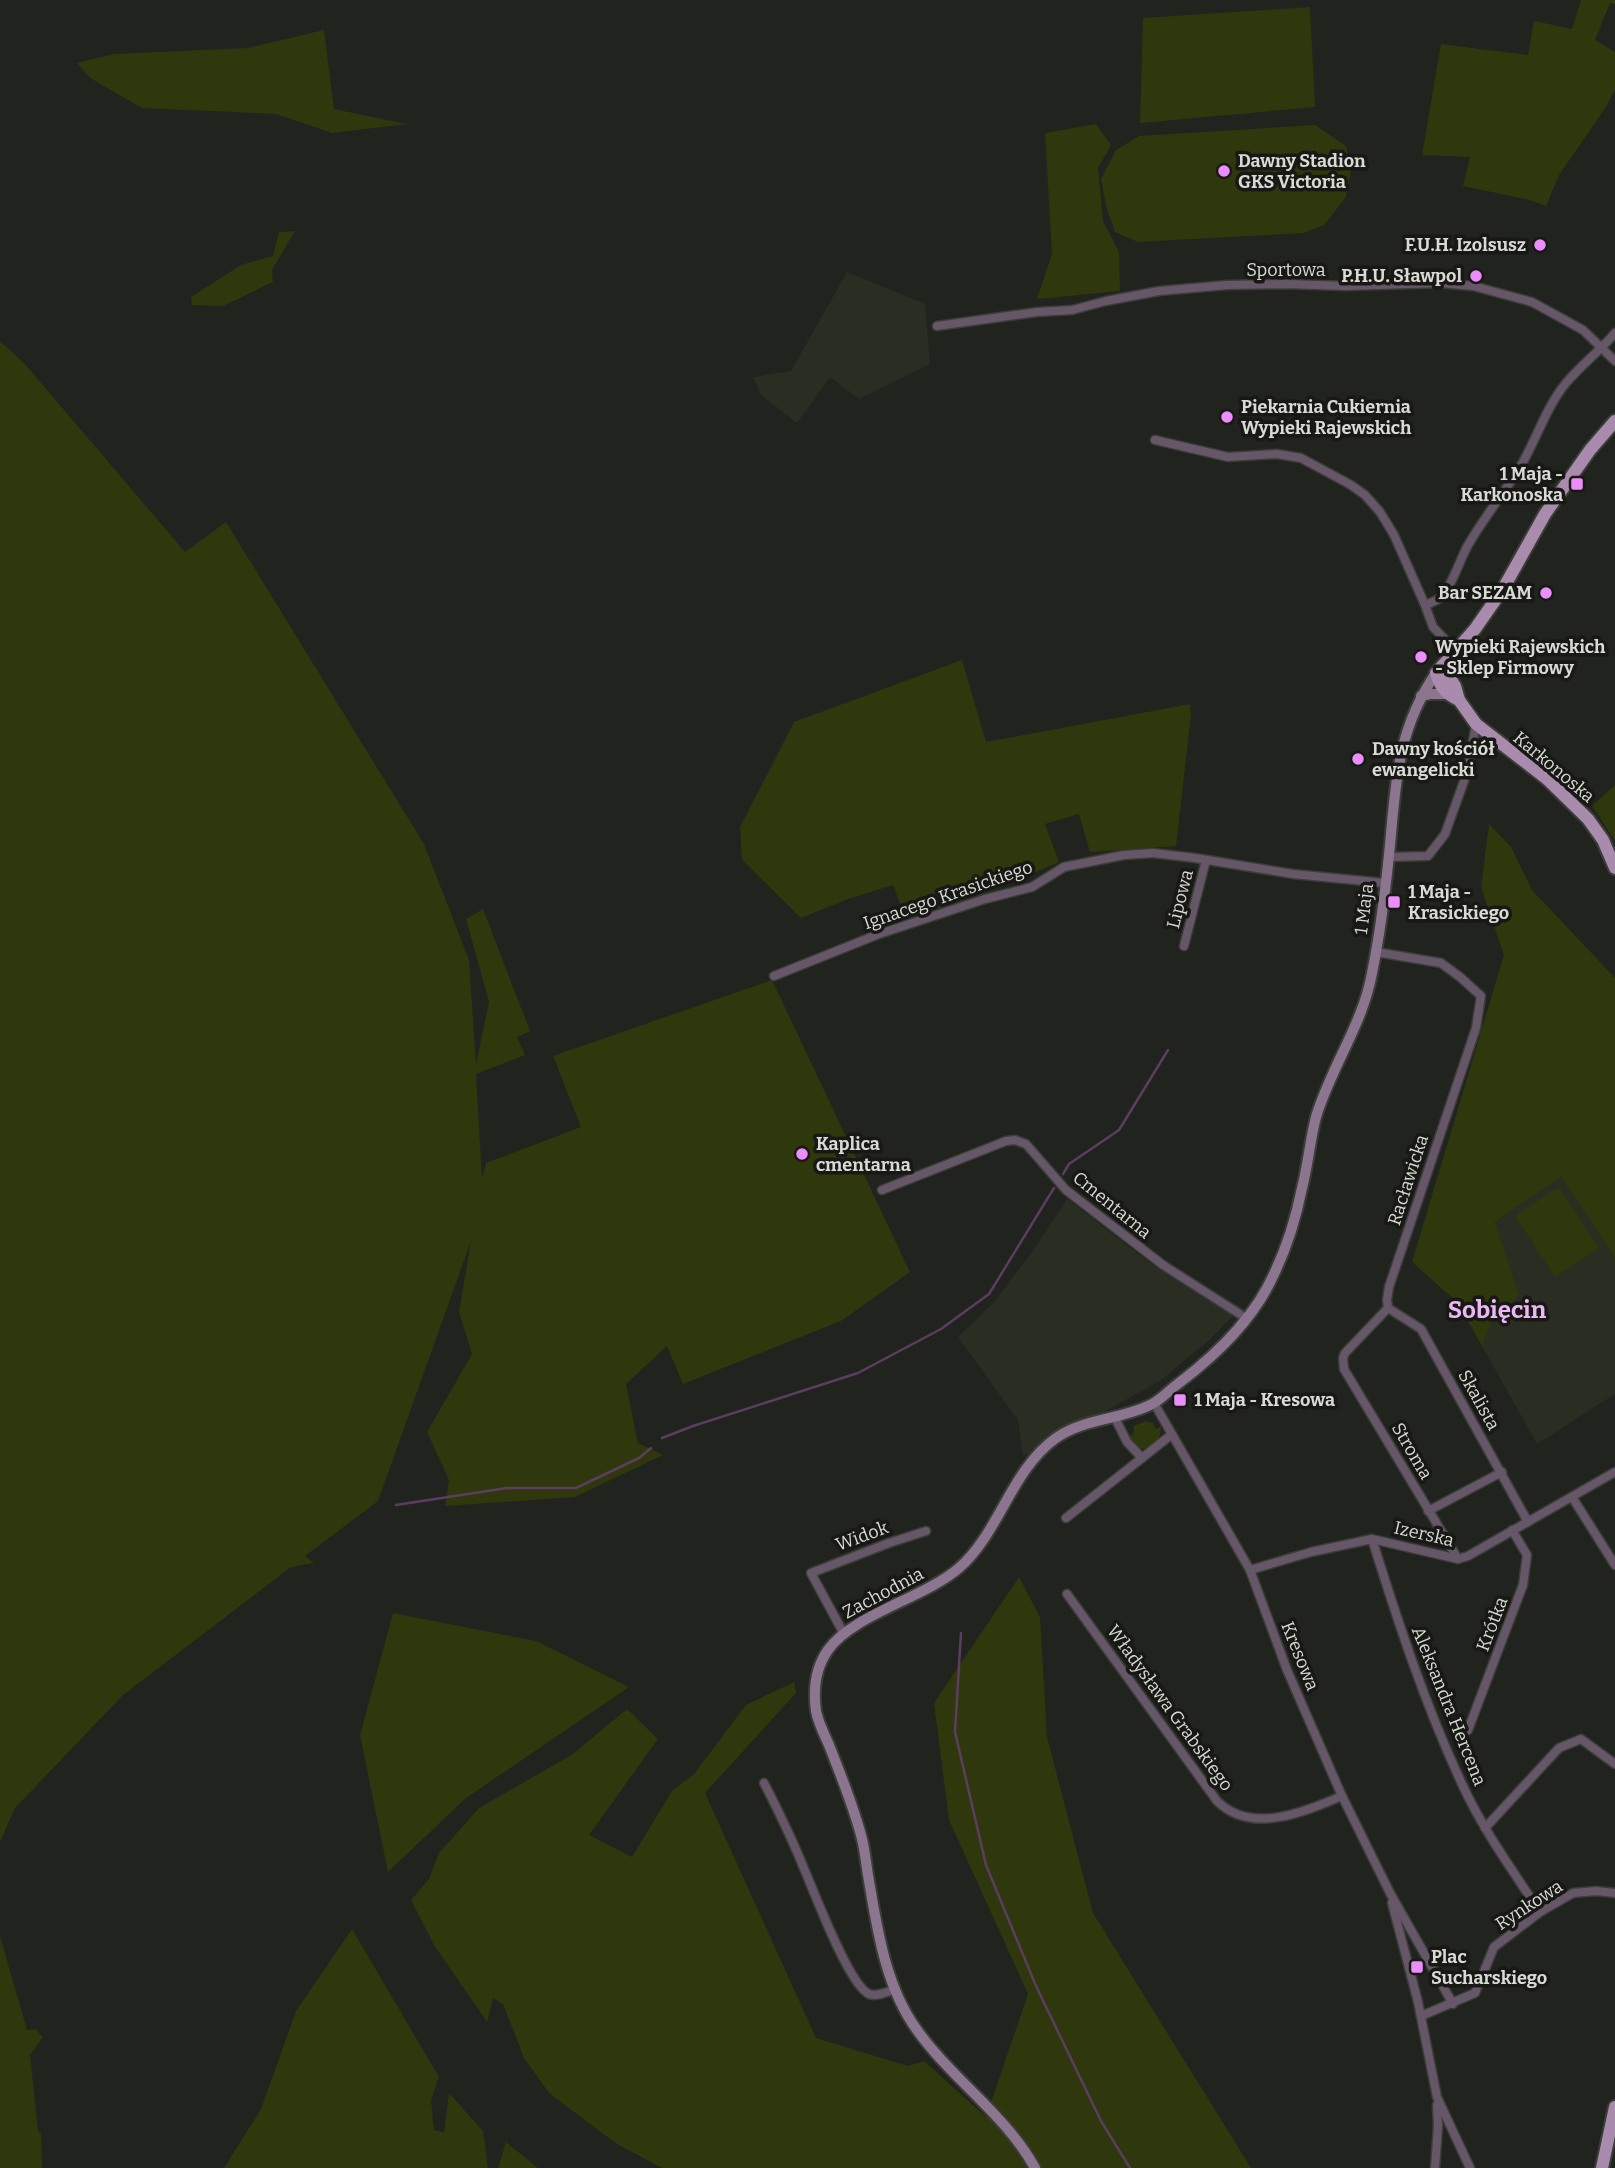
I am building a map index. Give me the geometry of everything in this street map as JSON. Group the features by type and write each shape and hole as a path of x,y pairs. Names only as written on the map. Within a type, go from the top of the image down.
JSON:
{"main road":[{"name":"1 Maja","path":"1439,670 1475,629 1503,589 1545,514 1569,478 1615,421"},
{"path":"1439,670 1439,682 1446,694"},
{"name":"Karkonoska","path":"1439,670 1455,686 1459,700 1476,724 1547,779 1588,819 1603,840 1615,868"},
{"name":"Karkonoska","path":"1446,694 1459,700"},
{"path":"1602,2168 1615,2107"}],"street":[{"name":"Sportowa","path":"937,326 1037,312 1072,310 1159,292 1227,285 1346,286 1440,283 1473,286 1532,302 1583,330 1615,361"},
{"path":"1425,605 1440,598 1449,587 1458,563 1525,458 1550,404 1567,381 1602,349 1615,333"},
{"path":"1155,440 1228,457 1288,455 1301,458 1365,495 1380,512 1394,536 1433,627 1455,650"},
{"name":"1 Maja","path":"1154,1404 1223,1346 1246,1318 1268,1288 1290,1236 1316,1117 1360,1015 1371,981 1402,745 1413,711 1439,670"},
{"path":"1421,696 1446,694"},
{"path":"1389,857 1428,856 1445,834 1468,770 1476,724"},
{"name":"Ignacego Krasickiego","path":"774,976 879,934 1032,887 1064,867 1124,855 1153,853 1293,874 1385,883"},
{"name":"Lipowa","path":"1184,946 1206,860"},
{"name":"Racławicka","path":"1376,952 1441,963 1481,996 1476,1028 1389,1287 1388,1308"},
{"name":"Cmentarna","path":"882,1190 1006,1141 1015,1140 1026,1144 1066,1191 1163,1265 1246,1318"},
{"name":"Stroma","path":"1388,1308 1345,1353 1344,1369 1458,1559"},
{"name":"Skalista","path":"1388,1308 1421,1329 1528,1521"},
{"name":"Zachodnia","path":"1035,2168 996,2118 915,2028 895,1989 885,1959 863,1841 817,1714 815,1683 828,1650 844,1634 931,1587 960,1567 973,1554 1014,1488 1040,1452 1055,1439 1074,1428 1154,1404"},
{"name":"Kresowa","path":"1154,1404 1250,1570 1287,1670 1342,1796 1390,1893"},
{"path":"1114,1416 1128,1442 1142,1458"},
{"path":"1066,1518 1171,1435"},
{"path":"1428,1511 1502,1472"},
{"name":"Izerska","path":"1250,1570 1311,1552 1372,1539 1458,1559 1468,1556 1615,1472"},
{"path":"1572,1497 1615,1565"},
{"name":"Krótka","path":"1468,1730 1523,1585 1527,1555 1512,1530"},
{"name":"Widok","path":"844,1634 811,1573 865,1551 926,1531"},
{"name":"Aleksandra Hercena","path":"1372,1539 1398,1622 1437,1728 1463,1786 1485,1828 1540,1912"},
{"name":"Władysława Grabskiego","path":"1067,1594 1224,1808 1246,1818 1283,1816 1302,1813 1342,1796"},
{"path":"1485,1828 1559,1748 1581,1739 1615,1764"},
{"path":"764,1783 806,1871 827,1923 859,1983 866,1993 872,1996 895,1989"},
{"path":"1390,1893 1418,2002 1437,2097 1435,2168"},
{"path":"1390,1893 1453,2004"},
{"name":"Rynkowa","path":"1421,2016 1475,1993 1494,1947 1540,1912 1573,1893 1615,1893"},
{"path":"1437,2097 1470,2168"}],"shaded area":[{"path":"847,272 925,304 930,364 859,399 830,377 797,423 761,395 753,377 791,371"},
{"path":"1561,1177 1615,1258 1615,1394 1537,1444 1482,1346 1492,1321 1518,1295 1495,1222"},
{"path":"1067,1199 1150,1263 1233,1316 1160,1381 1023,1456 1018,1420 958,1337 994,1302 1035,1248"}],"green space":[{"path":"1581,0 1615,0 1615,4 1610,3 1595,40 1615,52 1615,90 1559,175 1546,206 1463,186 1470,157 1422,155 1441,44 1528,55 1534,21 1572,29"},
{"path":"1310,7 1315,107 1140,123 1143,18"},
{"path":"324,30 334,109 407,124 332,133 276,114 142,108 90,78 77,63 114,54 248,48"},
{"path":"1096,124 1111,145 1098,168 1103,221 1119,252 1120,291 1037,299 1052,254 1045,133"},
{"path":"1315,125 1346,146 1351,171 1346,197 1324,225 1303,233 1138,242 1115,232 1101,179 1116,150 1139,136"},
{"path":"295,231 272,270 273,282 223,306 192,305 191,297 241,265 273,256 279,232"},
{"path":"0,341 24,363 185,552 226,522 424,844 469,960 476,1064 489,1002 466,919 483,909 530,1031 517,1037 525,1055 476,1074 482,1178 486,1163 581,1127 553,1056 772,980 910,1272 841,1321 683,1384 667,1346 626,1384 638,1443 663,1455 575,1497 445,1506 449,1480 427,1432 472,1354 459,1312 471,1241 378,1501 305,1556 314,1563 291,1567 123,1695 15,1808 0,1842"},
{"path":"962,660 986,742 1190,704 1176,846 1090,852 1079,814 1045,824 1059,862 994,890 906,919 893,885 801,918 742,860 740,827 794,722"},
{"path":"1615,785 1615,841 1592,806"},
{"path":"1489,824 1511,847 1532,890 1615,978 1615,1258 1561,1177 1495,1222 1519,1295 1492,1321 1482,1346 1457,1302 1412,1262 1504,955 1481,887"},
{"path":"1559,1187 1599,1248 1555,1277 1515,1216"},
{"path":"1146,1421 1153,1423 1156,1429 1161,1426 1161,1431 1155,1444 1142,1449 1128,1437 1133,1434 1134,1426"},
{"path":"1019,1577 1040,1617 1047,1737 1093,1913 1251,2168 662,2168 617,2144 549,2093 524,2058 503,2004 493,1998 487,2022 434,1945 411,1900 429,1879 439,1853 479,1808 573,1754 627,1709 658,1739 589,1835 632,1857 672,1791 694,1774 746,1705 794,1682 796,1693 705,1793 816,2038 908,2066 924,2061 986,2117 1028,1994 949,1820 934,1703"},
{"path":"393,1613 536,1641 629,1687 466,1798 388,1872 360,1735"},
{"path":"352,1929 439,2077 431,2100 434,2130 444,2132 449,2093 483,2131 488,2168 224,2168 261,2109 296,2011"},
{"path":"0,1936 27,2030 35,2029 43,2037 30,2055 38,2131 41,2133 42,2168 0,2168"},
{"path":"506,2142 538,2168 498,2168"}],"waterway":[{"path":"1063,1174 1069,1164 1119,1130 1168,1050"},
{"path":"662,1438 858,1373 941,1329 989,1294 1054,1188"},
{"path":"396,1505 507,1488 576,1488 639,1458 651,1448"},
{"path":"961,1633 955,1732 986,1865 1036,1986 1101,2121 1130,2168"}],"place":[{"name":"Dawny Stadion GKS Victoria","path":"1224,171"},
{"name":"F.U.H. Izolsusz","path":"1540,245"},
{"name":"P.H.U. Sławpol","path":"1476,276"},
{"name":"Piekarnia Cukiernia Wypieki Rajewskich","path":"1227,417"},
{"name":"1 Maja - Karkonoska","path":"1577,484"},
{"name":"Bar SEZAM","path":"1546,593"},
{"name":"Wypieki Rajewskich - Sklep Firmowy","path":"1421,657"},
{"name":"Dawny kościół ewangelicki","path":"1358,759"},
{"name":"1 Maja - Krasickiego","path":"1394,902"},
{"name":"Kaplica cmentarna","path":"802,1154"},
{"name":"1 Maja - Kresowa","path":"1180,1400"},
{"name":"Plac Sucharskiego","path":"1417,1967"}],"district":[{"name":"Sobięcin","path":"1497,1310"}]}
